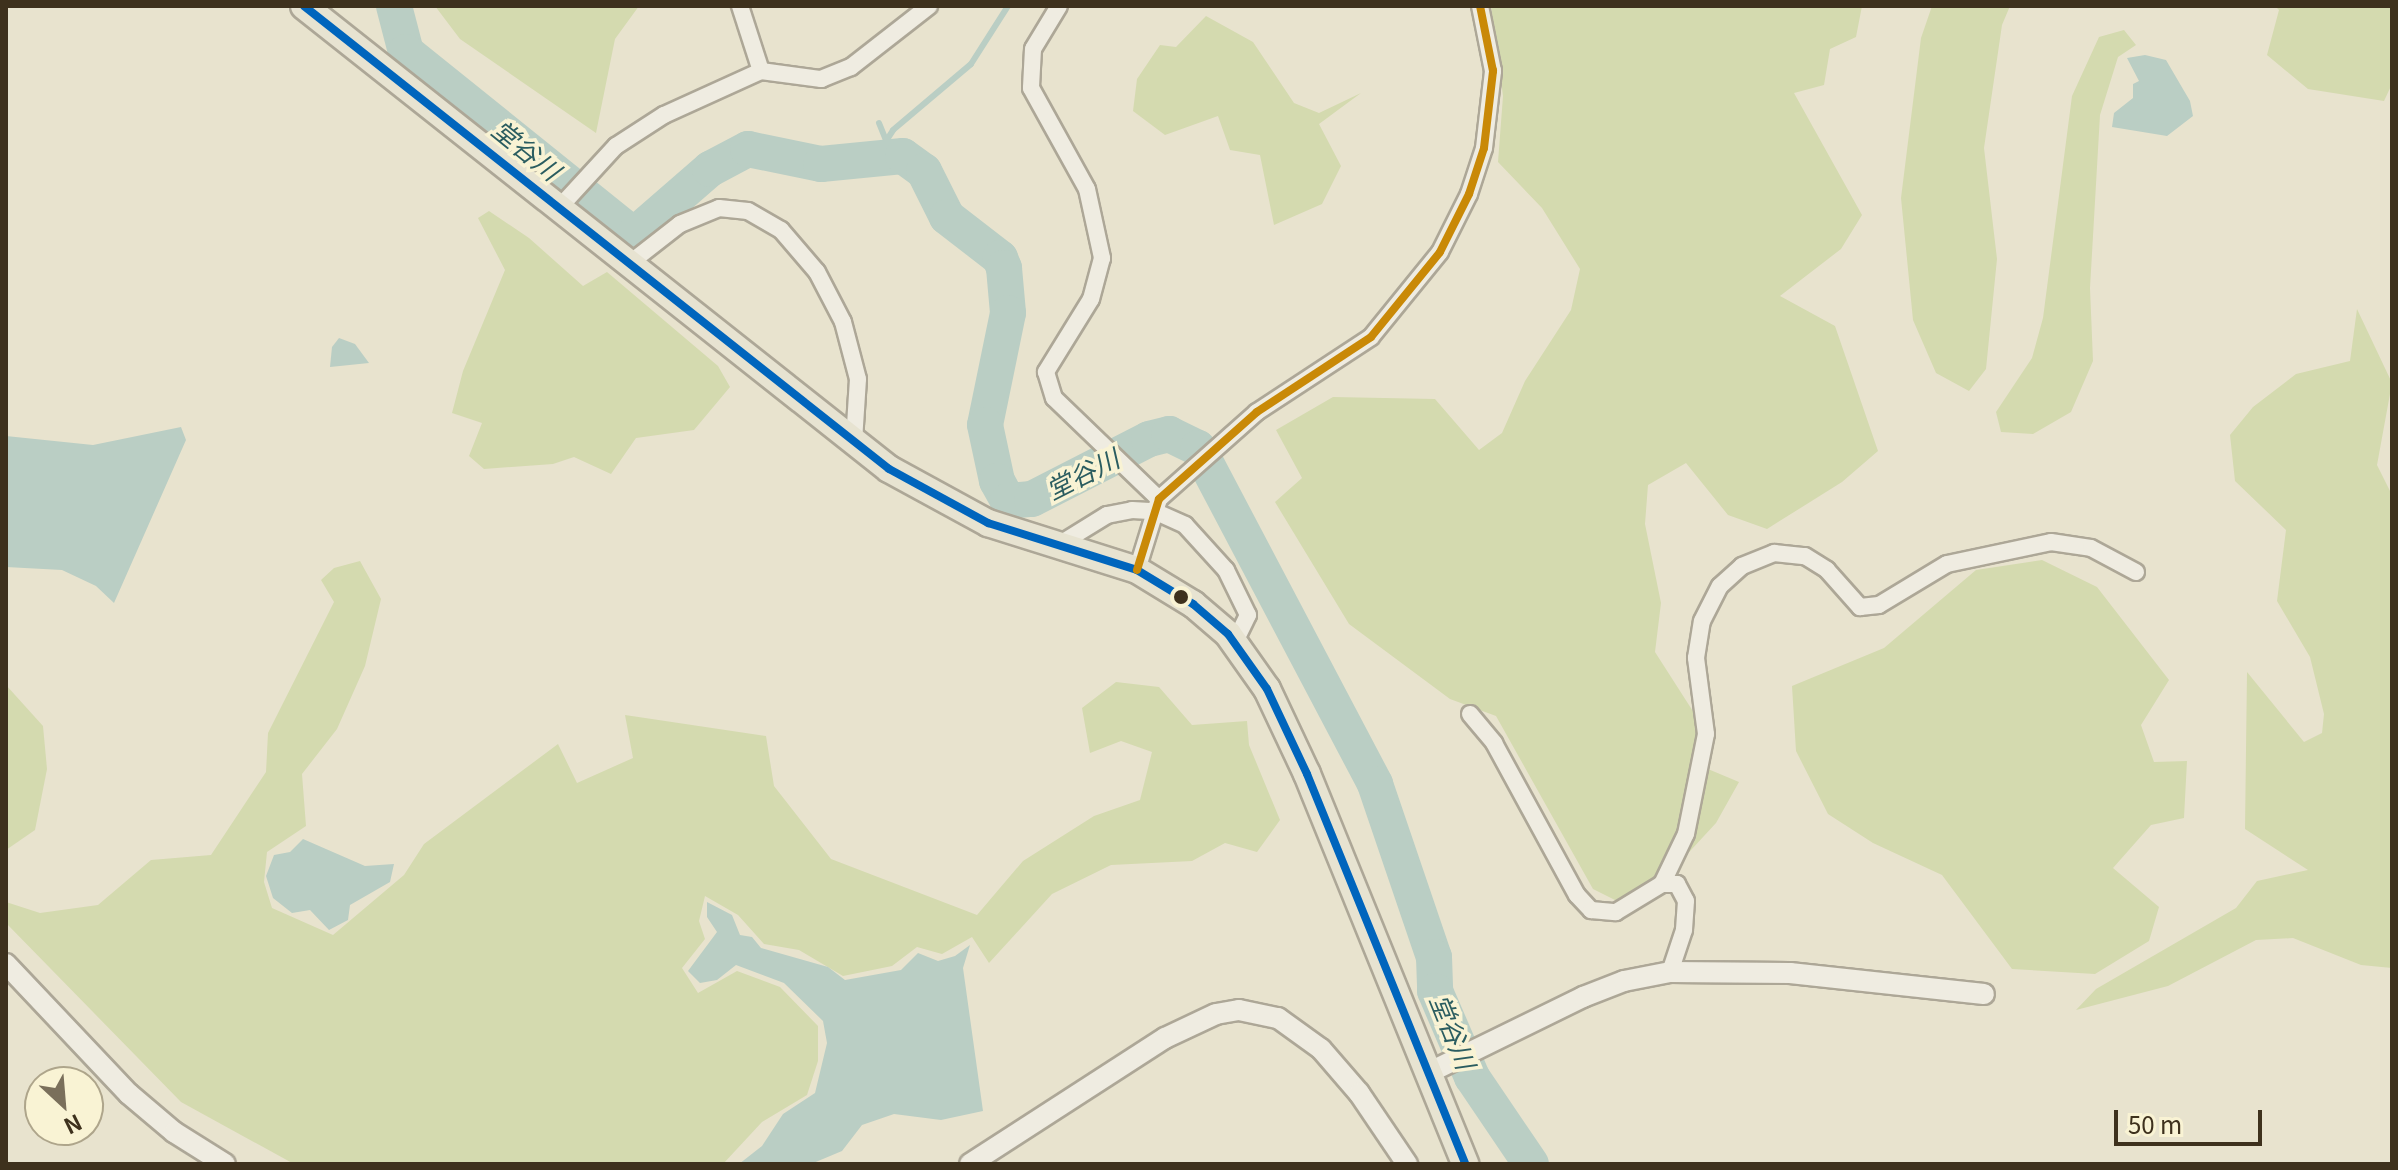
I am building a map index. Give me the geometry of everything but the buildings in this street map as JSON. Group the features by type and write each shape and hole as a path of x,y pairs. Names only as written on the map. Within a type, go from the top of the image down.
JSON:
{"main road":[{"path":"304,6 564,202 630,263 854,441 957,509 1137,570 1193,604 1235,642 1267,689 1307,774 1436,1069 1465,1164"}],"street":[{"path":"740,6 761,71"},
{"path":"564,202 616,146 664,115 761,71 821,79 851,67 929,6"},
{"path":"1059,6 1033,49 1031,88 1087,189 1102,258 1091,299 1046,372 1054,398 1120,460 1156,505 1185,525 1226,570 1248,615 1235,642"},
{"path":"1137,570 1156,505 1257,412 1371,337 1440,252 1469,194 1484,148 1493,71 1480,6"},
{"path":"630,263 680,224 719,208 748,211 781,230 817,272 843,322 858,379 854,441"},
{"path":"1060,544 1107,515 1156,505"},
{"path":"1662,884 1686,834 1706,734 1696,658 1702,621 1720,586 1742,566 1774,553 1805,556 1827,570 1860,607 1879,605 1947,564 2051,542 2091,548 2136,572"},
{"path":"1470,714 1494,743 1577,895 1591,910 1616,912 1662,884 1677,884 1686,901 1684,930 1670,972"},
{"path":"6,964 129,1094 174,1132 225,1164"},
{"path":"1436,1069 1583,997 1624,981 1670,972 1790,973 1984,994"},
{"path":"970,1164 1165,1038 1216,1014 1239,1010 1278,1018 1321,1049 1368,1105 1407,1164"}],"green space":[{"path":"435,6 639,6 615,39 596,133 460,39"},
{"path":"1491,6 1862,6 1856,37 1830,49 1824,85 1794,93 1862,215 1841,249 1780,296 1835,326 1878,451 1842,482 1767,529 1728,515 1686,463 1648,485 1645,524 1661,603 1655,652 1696,716 1696,764 1739,782 1716,823 1667,876 1623,904 1593,889 1496,716 1450,699 1349,624 1275,502 1302,478 1276,430 1333,397 1435,399 1479,450 1502,433 1525,381 1571,310 1580,269 1542,208 1498,162 1503,96"},
{"path":"1932,6 2010,6 2002,25 1984,148 1997,259 1986,369 1969,391 1936,373 1913,320 1901,198 1921,38"},
{"path":"2275,6 2392,6 2392,84 2384,101 2308,89 2267,55 2279,10"},
{"path":"1206,16 1253,42 1294,103 1319,113 1361,93 1319,124 1341,166 1322,204 1274,225 1260,155 1230,150 1218,116 1165,135 1133,111 1137,79 1160,45 1176,47"},
{"path":"2124,30 2136,45 2118,57 2100,115 2090,288 2093,361 2071,412 2033,434 2001,432 1996,412 2032,358 2043,318 2072,96 2099,37"},
{"path":"489,211 529,238 583,286 607,272 718,366 730,387 694,430 636,438 611,474 574,457 553,464 484,469 469,456 482,423 452,413 463,371 505,270 478,218"},
{"path":"2357,309 2392,383 2377,465 2392,495 2392,968 2361,965 2293,938 2256,940 2168,986 2076,1010 2096,989 2236,908 2257,881 2308,870 2245,829 2247,672 2304,742 2322,733 2324,714 2310,657 2277,601 2286,530 2235,481 2230,435 2253,407 2296,374 2350,361"},
{"path":"2042,560 2097,587 2169,680 2141,725 2154,762 2187,761 2184,818 2151,825 2113,868 2159,907 2149,941 2095,974 2012,969 1942,875 1873,843 1828,814 1796,751 1792,686 1884,648 1976,570"},
{"path":"360,561 381,599 365,666 337,729 302,774 306,826 267,852 264,882 272,908 333,935 404,875 424,844 558,744 577,783 633,758 625,715 766,736 774,786 831,859 977,915 1023,861 1094,816 1140,800 1152,752 1121,741 1090,753 1082,708 1116,682 1159,687 1192,725 1247,721 1249,745 1280,820 1257,852 1225,843 1192,861 1111,865 1052,894 989,963 972,937 942,954 917,947 892,966 843,976 799,950 764,944 738,915 705,896 699,921 705,939 682,968 698,993 737,971 780,987 818,1026 818,1061 807,1095 762,1122 723,1164 294,1164 181,1102 6,923 6,902 40,913 98,905 151,860 211,855 266,772 268,733 334,602 321,580 334,568"},
{"path":"6,685 43,726 47,769 35,830 6,850"}],"shaded area":[{"path":"2145,55 2166,60 2190,101 2193,116 2167,136 2112,127 2114,113 2133,98 2133,84 2139,81 2127,58"},
{"path":"339,338 355,344 369,363 330,367 332,347"},
{"path":"181,427 186,440 114,603 96,586 62,570 6,567 6,436 93,445"},
{"path":"303,839 365,866 394,864 390,882 350,905 348,920 329,930 310,910 292,913 273,898 266,876 274,855 290,852"},
{"path":"707,902 732,915 740,935 752,937 761,948 828,967 845,980 901,970 918,953 938,961 955,956 970,945 963,968 983,1111 941,1120 894,1114 862,1125 842,1151 811,1164 739,1164 762,1146 783,1114 815,1093 827,1043 823,1021 784,983 736,965 717,980 700,983 688,971 717,932 707,917"}],"waterway":[{"name":"堂谷川","path":"394,6 406,52 634,235 710,169 748,149 821,164 903,156 924,171 947,217 1000,258 1004,268 1008,313 985,425 997,481 1008,501 1032,499 1149,439 1169,434 1198,448 1375,784 1434,957 1435,991 1472,1077 1531,1164"},
{"path":"875,158 893,130 971,64 1008,6"},
{"path":"879,123 886,140"}],"transit line":[{"path":"304,6 889,469 988,523 1137,570 1193,604 1228,634 1267,689 1307,774 1465,1164"},
{"path":"1137,570 1159,499 1257,412 1371,337 1440,252 1469,194 1484,148 1493,71 1480,6"}]}
